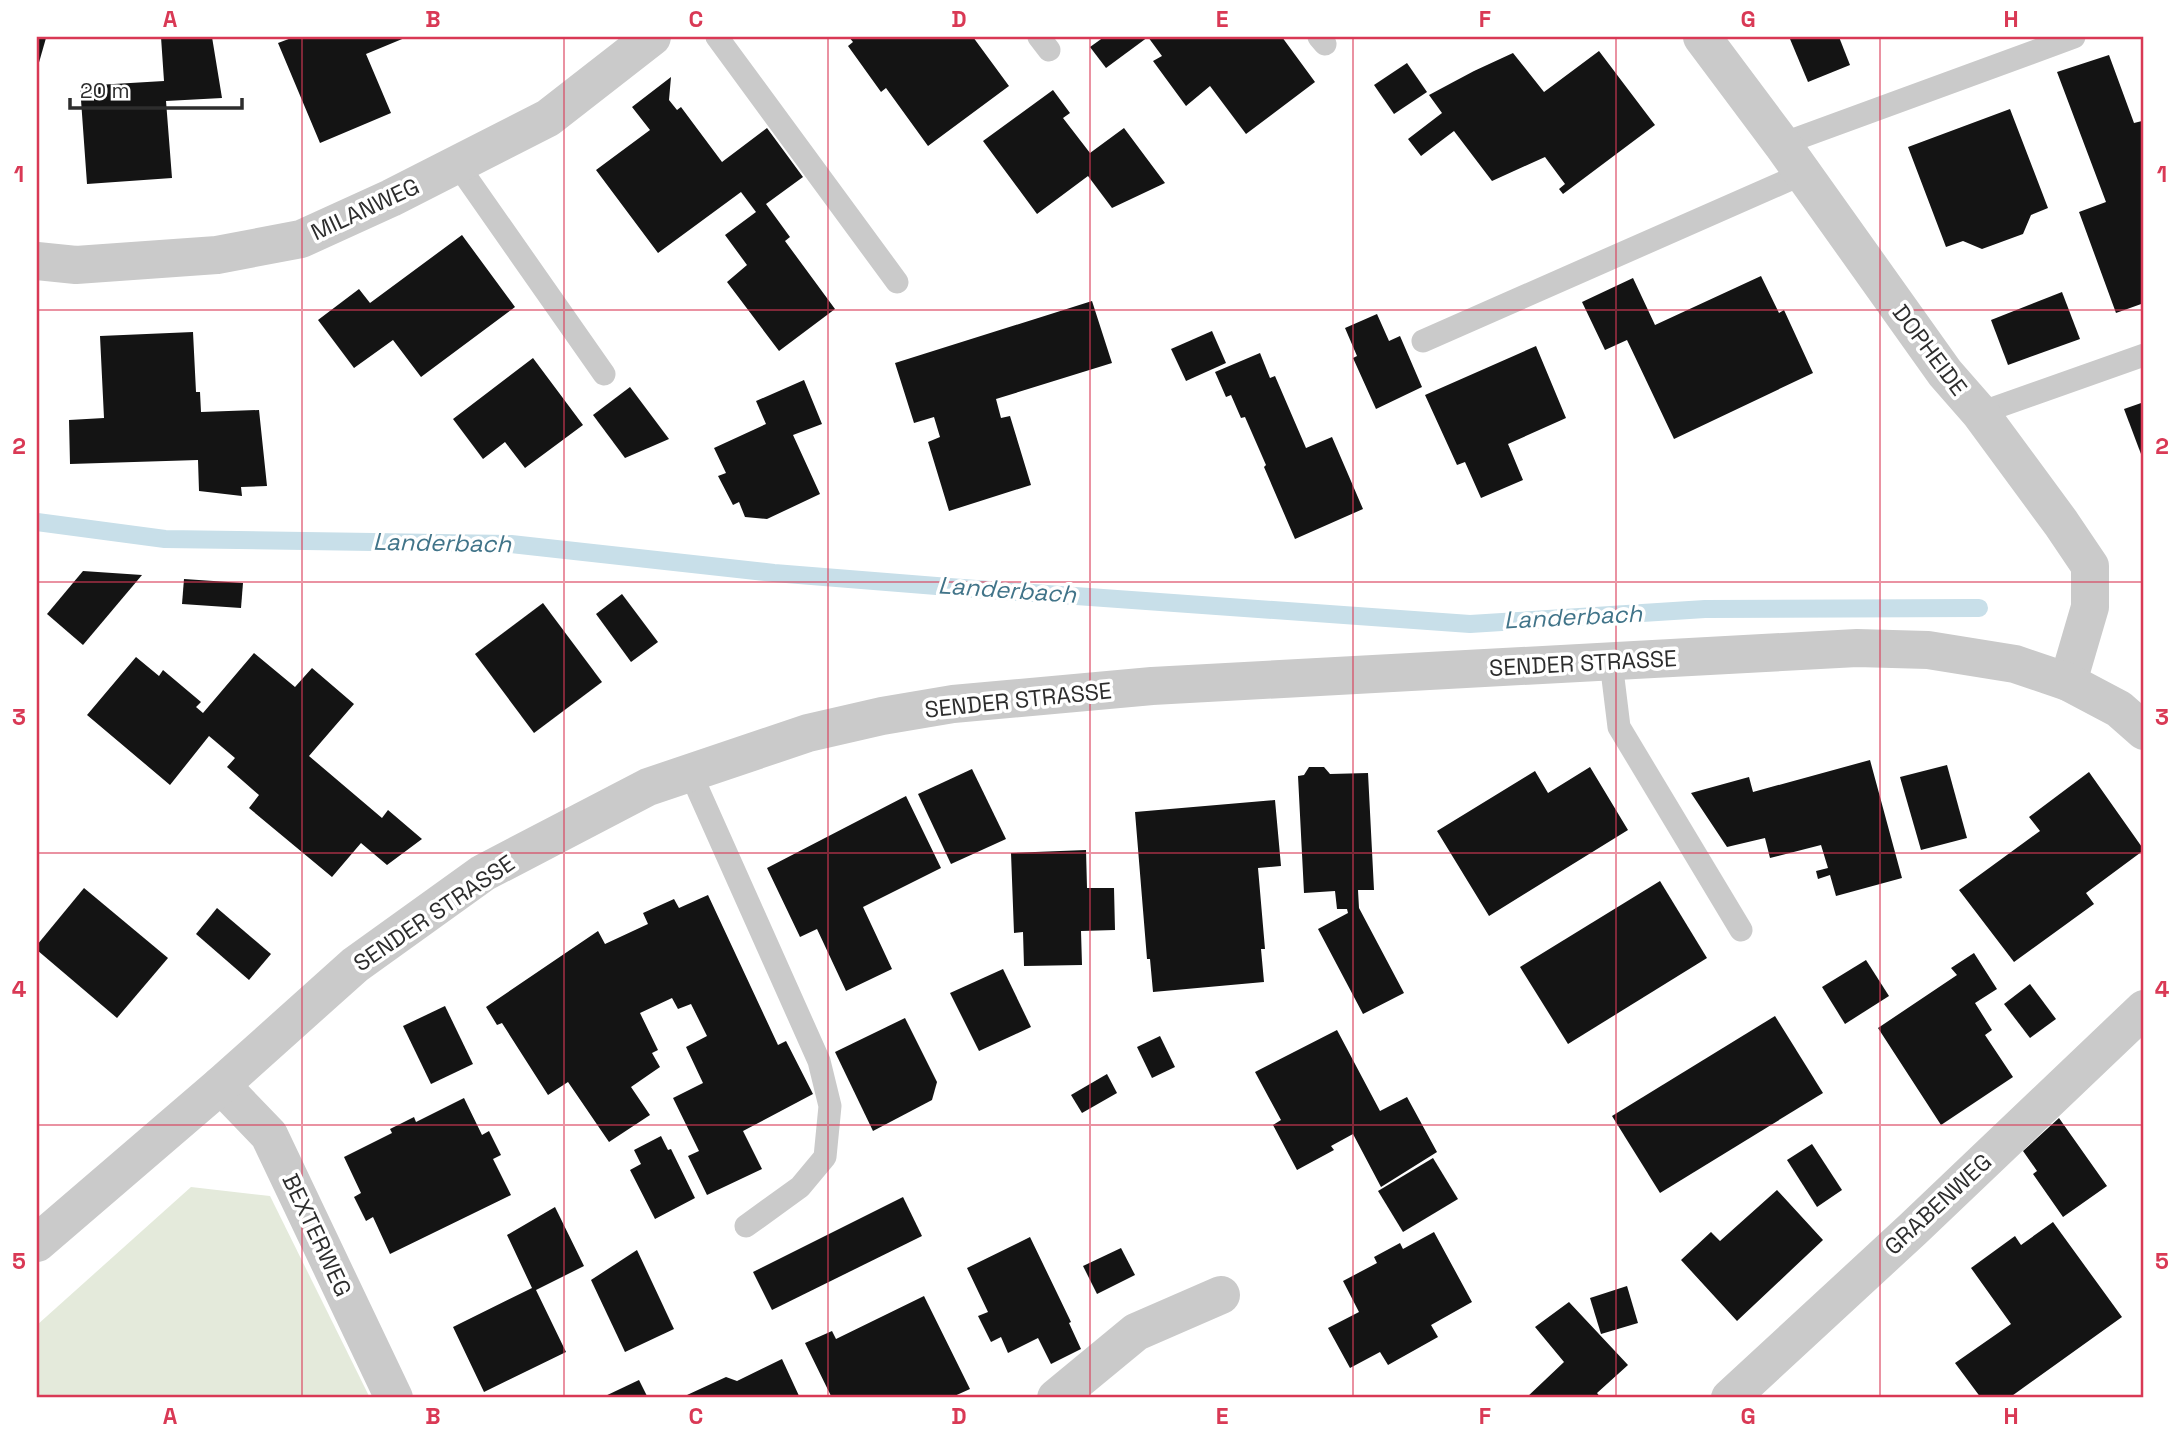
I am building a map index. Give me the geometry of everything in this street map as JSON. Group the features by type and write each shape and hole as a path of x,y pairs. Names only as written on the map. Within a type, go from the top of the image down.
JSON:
{"street":[{"name":"MILANWEG","path":"37,261 76,265 217,255 301,239 391,198 548,118 652,37"},
{"name":"DOPHEIDE","path":"1702,37 1945,373 1980,413 2062,523 2090,566 2090,607 2068,682"},
{"name":"SENDER STRASSE","path":"38,1240 221,1085 355,965 483,873 648,787 808,733 882,716 953,704 1152,687 1857,648 1928,650 2015,664 2068,682 2119,709 2144,731"},
{"name":"GRABENWEG","path":"1730,1398 1913,1229 2144,1009"},
{"name":"BEXTERWEG","path":"221,1085 270,1135 394,1398"},
{"path":"1056,1398 1136,1332 1221,1295"}],"lane":[{"path":"718,37 897,282"},
{"path":"1423,341 1792,159 2074,37"},
{"path":"457,164 604,374"},
{"path":"1980,413 2144,355"},
{"path":"1611,662 1619,727 1741,930"},
{"path":"690,772 819,1061 830,1106 825,1157 800,1187 746,1226"}],"green space":[{"path":"191,1187 270,1196 370,1398 37,1398 37,1325"}],"building":[{"path":"37,37 46,38 38,66 37,66"},
{"path":"161,37 212,37 222,98 166,101 172,178 87,184 80,86 164,81"},
{"path":"294,37 407,37 366,54 391,113 320,143 278,43"},
{"path":"849,37 973,37 1009,86 928,146 886,88 881,92 848,46 853,42"},
{"path":"1104,37 1148,37 1106,68 1090,47"},
{"path":"1148,37 1282,37 1315,82 1246,134 1210,86 1186,106 1153,61 1162,56"},
{"path":"1839,37 1850,65 1808,82 1790,39"},
{"path":"1599,51 1655,125 1563,194 1559,189 1565,184 1545,157 1492,181 1454,131 1421,156 1408,139 1442,113 1429,95 1513,53 1544,92"},
{"path":"2109,55 2134,123 2142,121 2144,126 2144,303 2116,313 2079,212 2106,202 2057,72"},
{"path":"1407,63 1427,92 1394,114 1374,85"},
{"path":"671,77 669,100 677,110 681,107 722,162 767,128 803,177 766,204 790,237 785,241 835,309 779,351 727,282 747,265 725,235 756,212 741,192 658,253 596,170 650,130 632,107"},
{"path":"1053,90 1070,113 1063,118 1090,153 1124,128 1165,183 1112,208 1088,176 1037,214 983,141"},
{"path":"2010,109 2048,208 2031,215 2023,234 1982,249 1963,241 1946,247 1908,147"},
{"path":"462,235 515,307 421,377 393,340 354,368 318,320 359,289 370,303"},
{"path":"1761,276 1779,313 1784,310 1813,373 1674,439 1627,340 1605,350 1582,302 1633,278 1655,325"},
{"path":"2062,292 2080,339 2008,365 1991,320"},
{"path":"1092,301 1112,363 996,399 1001,418 1010,416 1031,485 949,511 928,442 940,437 934,417 914,423 895,363"},
{"path":"1377,314 1389,341 1400,336 1422,387 1376,409 1353,358 1357,356 1345,328"},
{"path":"1212,331 1226,363 1186,381 1171,349"},
{"path":"193,332 196,392 200,392 201,412 259,410 267,486 241,487 242,496 199,491 198,460 70,464 69,420 104,418 100,336"},
{"path":"1536,346 1566,418 1508,444 1523,480 1481,498 1465,462 1457,465 1425,395"},
{"path":"1260,353 1270,378 1275,376 1306,448 1332,437 1363,509 1295,539 1245,417 1241,418 1231,395 1226,397 1215,372"},
{"path":"533,358 583,425 525,468 505,442 483,459 453,419"},
{"path":"804,380 822,424 793,435 820,494 767,519 745,517 739,502 733,505 718,476 726,473 714,448 766,424 756,401"},
{"path":"630,387 669,439 625,458 593,415"},
{"path":"2144,402 2144,462 2124,409"},
{"path":"83,571 142,575 83,645 47,614"},
{"path":"184,579 243,583 241,608 182,604"},
{"path":"622,594 658,642 631,662 596,614"},
{"path":"543,603 602,682 534,733 475,654"},
{"path":"254,653 295,687 312,668 354,704 309,756 382,818 388,810 422,839 387,865 361,843 332,877 249,808 259,795 227,767 235,758 209,736 170,785 87,715 136,657 159,676 163,670 201,702 196,707 203,713"},
{"path":"1870,760 1902,878 1836,896 1830,875 1818,879 1816,871 1828,868 1821,845 1770,858 1765,838 1727,847 1691,793 1749,777 1753,792"},
{"path":"1947,765 1967,838 1921,850 1900,777"},
{"path":"1309,767 1324,767 1330,774 1368,773 1374,890 1358,890 1359,908 1404,993 1363,1014 1318,929 1348,913 1347,909 1337,909 1335,891 1304,893 1298,776 1304,775"},
{"path":"1590,767 1628,830 1489,916 1437,831 1535,771 1548,793"},
{"path":"972,769 1006,839 951,864 918,794"},
{"path":"2089,772 2144,850 2086,893 2094,904 2014,962 1959,890 2040,831 2029,817"},
{"path":"906,796 941,868 863,907 892,969 846,991 817,929 800,937 767,868"},
{"path":"1275,800 1281,866 1258,868 1265,949 1261,949 1264,982 1153,992 1150,959 1147,959 1135,812"},
{"path":"1086,850 1087,888 1114,888 1115,930 1081,931 1082,965 1024,966 1023,932 1014,933 1011,853"},
{"path":"1660,881 1707,958 1568,1044 1520,967"},
{"path":"84,888 168,958 117,1018 37,950 37,945"},
{"path":"708,895 778,1045 786,1041 813,1094 743,1131 762,1169 707,1195 688,1156 699,1151 673,1098 703,1083 686,1047 707,1036 691,1004 678,1009 672,998 640,1013 658,1050 652,1053 660,1067 631,1087 650,1115 609,1142 568,1082 548,1095 502,1023 497,1025 486,1007 598,931 605,944 648,924 643,913 674,899 679,908"},
{"path":"217,908 271,954 249,980 196,934"},
{"path":"1974,953 1997,989 1975,1003 1992,1030 1985,1035 2013,1077 1941,1125 1878,1028 1957,975 1951,968"},
{"path":"1866,960 1889,996 1845,1024 1822,987"},
{"path":"1003,969 1031,1027 979,1051 950,993"},
{"path":"2030,984 2056,1019 2030,1038 2004,1004"},
{"path":"445,1006 473,1064 431,1084 403,1026"},
{"path":"1775,1016 1823,1093 1660,1193 1612,1116"},
{"path":"905,1018 937,1082 932,1100 873,1131 835,1052"},
{"path":"1337,1030 1380,1111 1407,1097 1437,1152 1381,1187 1353,1134 1331,1146 1334,1150 1297,1170 1273,1125 1281,1120 1255,1072"},
{"path":"1160,1036 1175,1067 1152,1078 1137,1047"},
{"path":"1107,1074 1117,1093 1082,1113 1071,1095"},
{"path":"464,1098 482,1135 489,1131 501,1155 493,1159 511,1195 390,1254 373,1217 366,1221 354,1197 361,1193 344,1157 392,1133 390,1129 414,1117 416,1122"},
{"path":"2059,1118 2107,1186 2063,1217 2033,1174 2037,1171 2023,1151"},
{"path":"661,1136 668,1150 671,1149 695,1198 655,1219 630,1170 641,1164 634,1150"},
{"path":"1812,1144 1842,1190 1817,1207 1787,1160"},
{"path":"1433,1158 1458,1199 1403,1232 1378,1191"},
{"path":"1777,1190 1823,1240 1737,1321 1681,1260 1711,1232 1720,1241"},
{"path":"903,1197 922,1236 772,1310 753,1272"},
{"path":"555,1207 584,1266 536,1290 566,1352 484,1392 453,1327 532,1288 507,1235"},
{"path":"2053,1222 2122,1317 2009,1398 1981,1398 1955,1363 2011,1324 1971,1268 2015,1236 2021,1245"},
{"path":"1434,1232 1472,1302 1431,1325 1438,1337 1388,1365 1380,1352 1350,1368 1328,1328 1359,1312 1343,1281 1377,1263 1374,1257 1400,1243 1403,1249"},
{"path":"1030,1237 1081,1349 1051,1364 1038,1338 1008,1353 1001,1337 991,1342 978,1316 988,1312 967,1268"},
{"path":"1121,1248 1135,1275 1097,1294 1083,1266"},
{"path":"637,1250 674,1329 625,1352 591,1280"},
{"path":"1627,1286 1638,1323 1601,1334 1590,1298"},
{"path":"924,1296 970,1389 950,1398 832,1398 805,1343 832,1331 836,1339"},
{"path":"1569,1302 1628,1365 1597,1393 1601,1398 1526,1398 1564,1362 1535,1327"},
{"path":"782,1359 800,1398 686,1398 687,1395 726,1377 737,1381"},
{"path":"639,1380 648,1398 601,1398"}],"waterway":[{"name":"Landerbach","path":"37,522 165,539 511,544 774,573 1470,624 1705,609 1979,608"}]}
